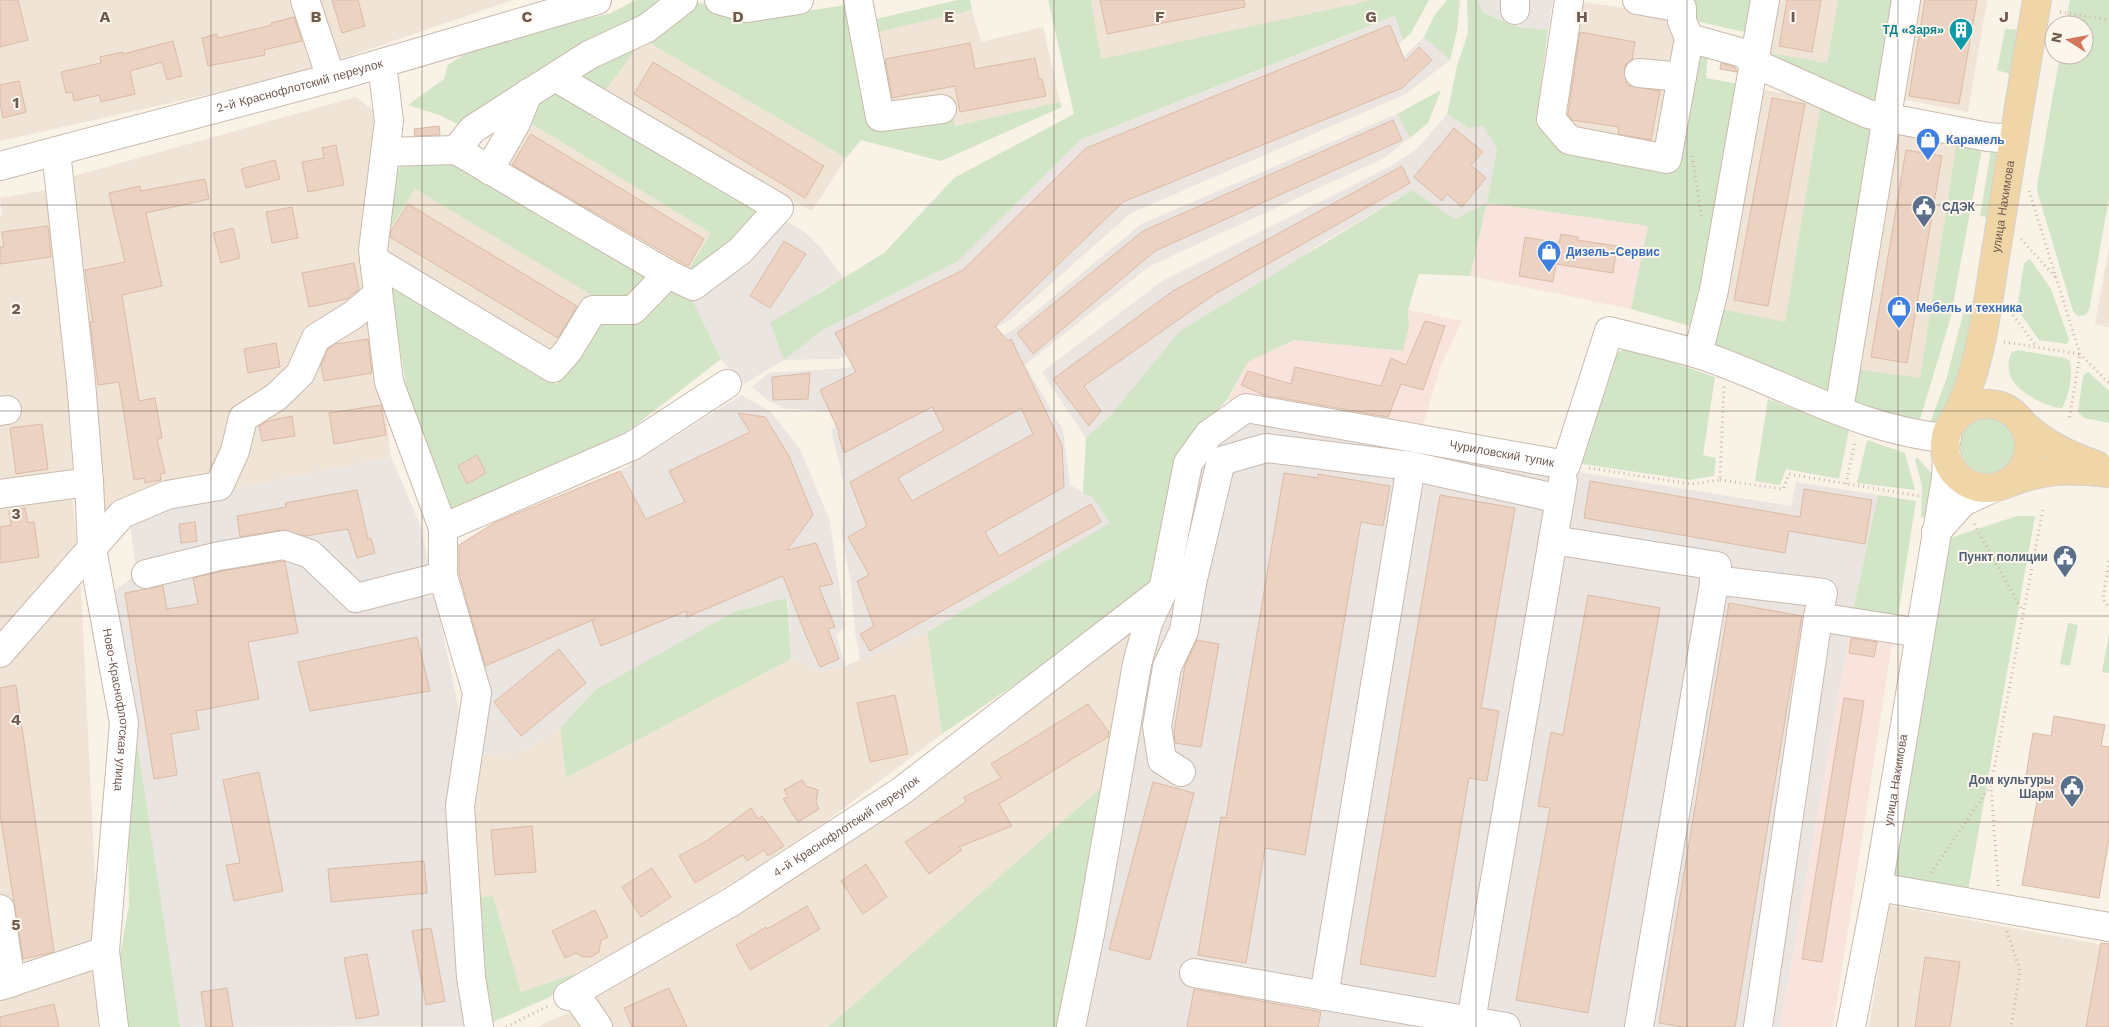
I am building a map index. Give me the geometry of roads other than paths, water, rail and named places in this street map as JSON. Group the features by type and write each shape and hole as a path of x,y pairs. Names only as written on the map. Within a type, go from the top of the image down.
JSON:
{"main road":[{"name":"улица Нахимова","path":"1993,332 2014,139 2048,6"},
{"path":"1993,332 1981,360 1987,385 1994,395 2037,437 2055,449 2109,471"},
{"path":"1993,332 1949,439 1958,477 1972,486 1999,486 2030,474 2049,471 2109,471"},
{"path":"1949,439 1962,414 1972,408 1988,405 2004,408 2017,417 2026,431 2029,446 2026,462 2018,476 1999,486"}],"street":[{"path":"305,0 331,78"},
{"name":"2-й Краснофлотский переулок","path":"0,166 382,64 597,0"},
{"path":"456,150 473,129 589,55 647,28 683,0"},
{"path":"719,0 747,8 794,0"},
{"path":"858,0 880,117 942,109"},
{"path":"1569,0 1551,119 1570,140 1667,159 1689,38 1682,21 1682,8 1637,0"},
{"path":"1698,354 1714,290 1765,0"},
{"path":"1849,414 1888,116 1906,0"},
{"path":"1689,38 1743,53 1754,64 1868,114 1888,116 1988,137 2014,139"},
{"path":"382,64 389,121 372,250 389,382 443,528 443,576 477,693 460,806 471,977 479,1027"},
{"path":"1639,73 1682,77"},
{"path":"385,152 456,150 668,274 693,286 740,251 780,208 555,77"},
{"path":"489,170 516,124 528,93"},
{"name":"Ново-Краснофлотская улица","path":"56,151 82,382 92,548 124,723 105,951 114,1027"},
{"path":"374,260 553,368 568,351 593,310 633,310 668,274"},
{"path":"2,648 122,514 167,495 219,486 235,451 243,418 276,397 300,374 316,338 353,315 378,294"},
{"name":"Чуриловский тупик","path":"1071,1027 1090,934 1137,664 1148,623 1163,591 1188,463 1209,434 1246,408 1566,464 1609,331 1698,354 1849,414 1905,432 1949,439"},
{"path":"443,528 632,446 727,384"},
{"name":"улица Нахимова","path":"1851,1027 1878,887 1946,478 1949,439"},
{"path":"1181,772 1162,760 1157,726 1167,667 1184,630 1192,583 1221,461 1266,448 1411,466 1560,499"},
{"path":"1472,1022 1566,464"},
{"path":"1324,996 1411,466"},
{"path":"0,494 89,482"},
{"path":"1936,532 1963,502 1999,486"},
{"path":"1553,540 1717,566 1639,1027"},
{"path":"146,574 219,556 284,545 310,554 356,598 443,576"},
{"path":"1714,580 1823,593 1758,1027"},
{"name":"4-й Краснофлотский переулок","path":"598,1027 572,994 733,900 900,792 1163,591"},
{"path":"1818,617 1920,633"},
{"path":"1878,887 2109,926"},
{"path":"0,909 6,985 105,951"},
{"path":"1194,974 1506,1027"}],"place":[{"name":"ТД «Заря»","path":"1961,51"},
{"name":"Карамель","path":"1928,161"},
{"name":"СДЭК","path":"1924,228"},
{"name":"Дизель-Сервис","path":"1549,273"},
{"name":"Мебель и техника","path":"1899,329"},
{"name":"Пункт полиции","path":"2065,578"},
{"name":"Дом культуры Шарм","path":"2072,808"}]}
